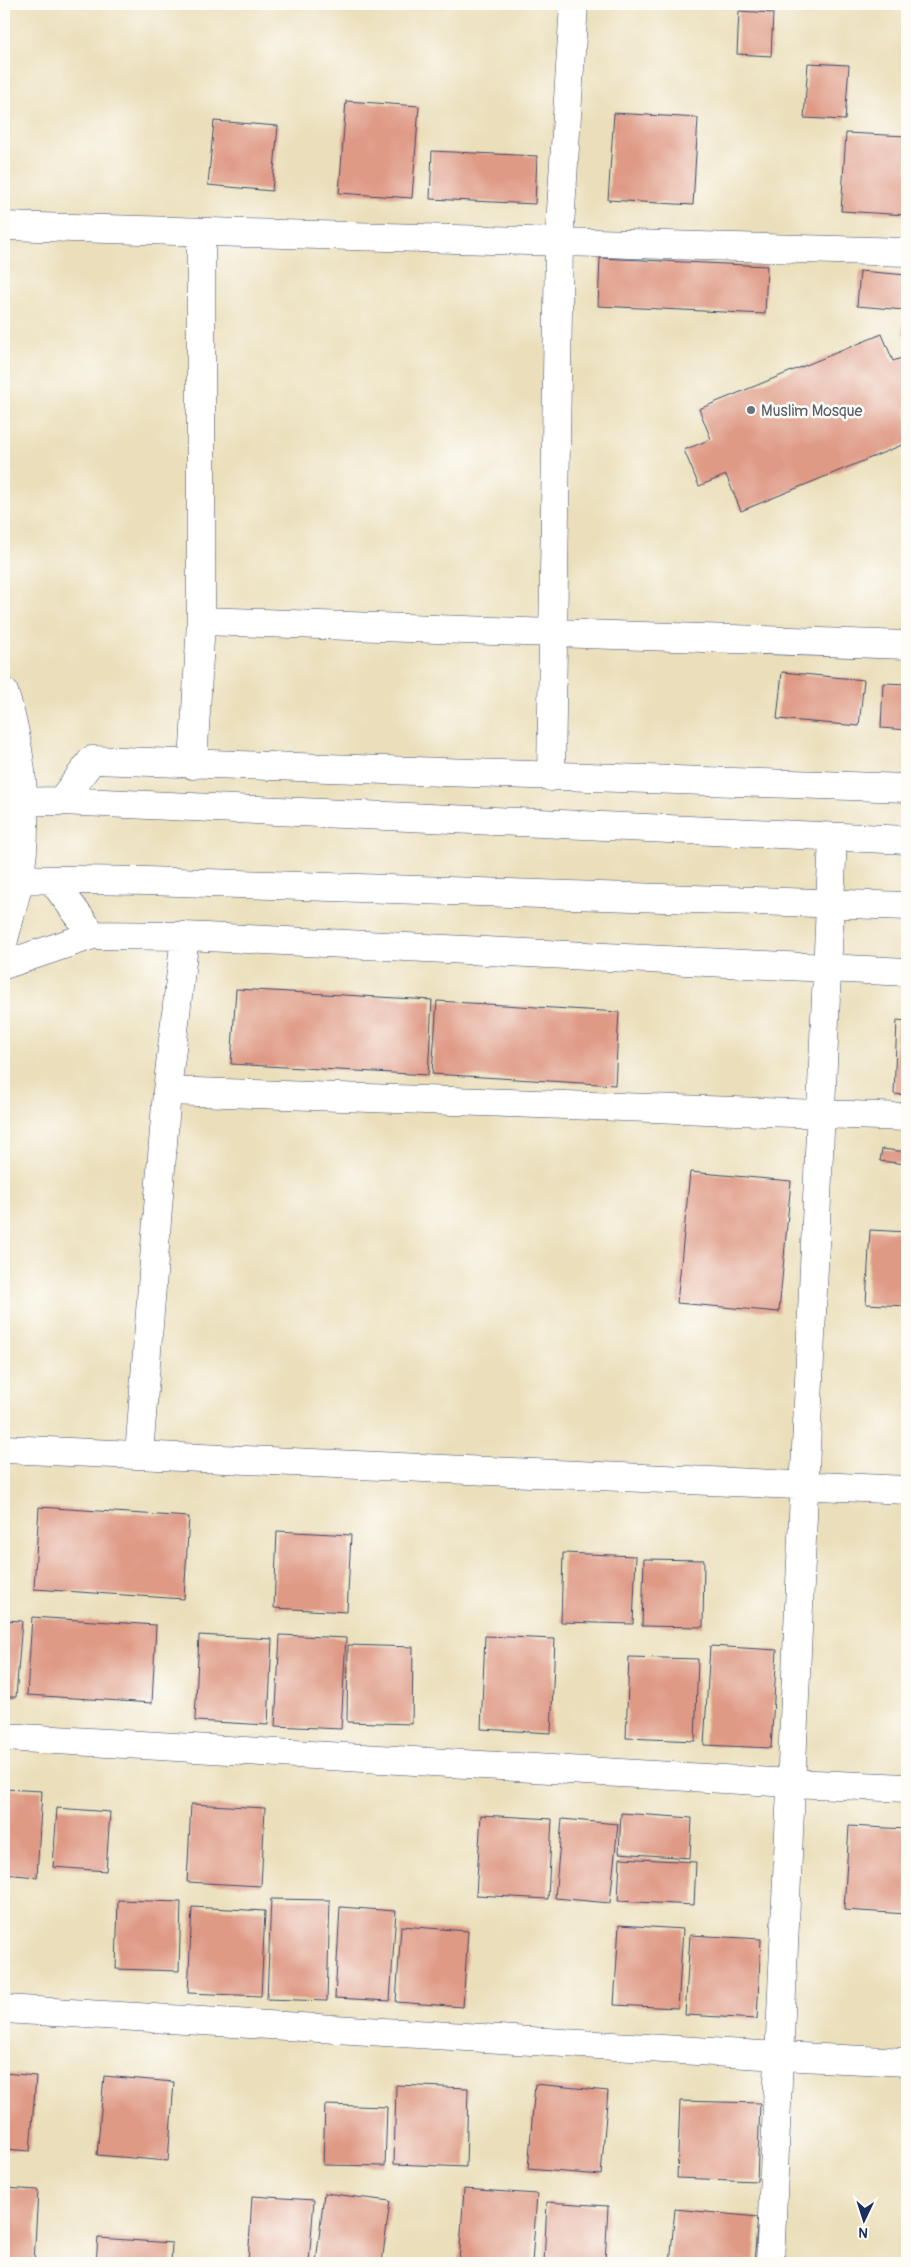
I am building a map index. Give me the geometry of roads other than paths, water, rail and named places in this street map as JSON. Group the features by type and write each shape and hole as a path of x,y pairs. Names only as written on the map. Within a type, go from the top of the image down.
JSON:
{"street":[{"path":"551,777 560,242 574,4"},
{"path":"4,226 907,252"},
{"path":"193,765 201,621 201,233"},
{"path":"201,621 907,644"},
{"path":"4,692 12,717 14,802 23,841 11,880 4,940"},
{"path":"61,800 92,760 193,765 907,788"},
{"path":"14,802 61,800 907,840"},
{"path":"770,2263 833,837"},
{"path":"11,880 146,880 907,906"},
{"path":"52,880 93,936"},
{"path":"4,965 93,936 185,936 907,972"},
{"path":"139,1455 167,1092 185,936"},
{"path":"167,1092 907,1117"},
{"path":"4,1449 907,1490"},
{"path":"4,1737 791,1783 907,1788"},
{"path":"4,2009 779,2056 907,2062"}],"place":[{"name":"Muslim Mosque","path":"751,410"}]}
